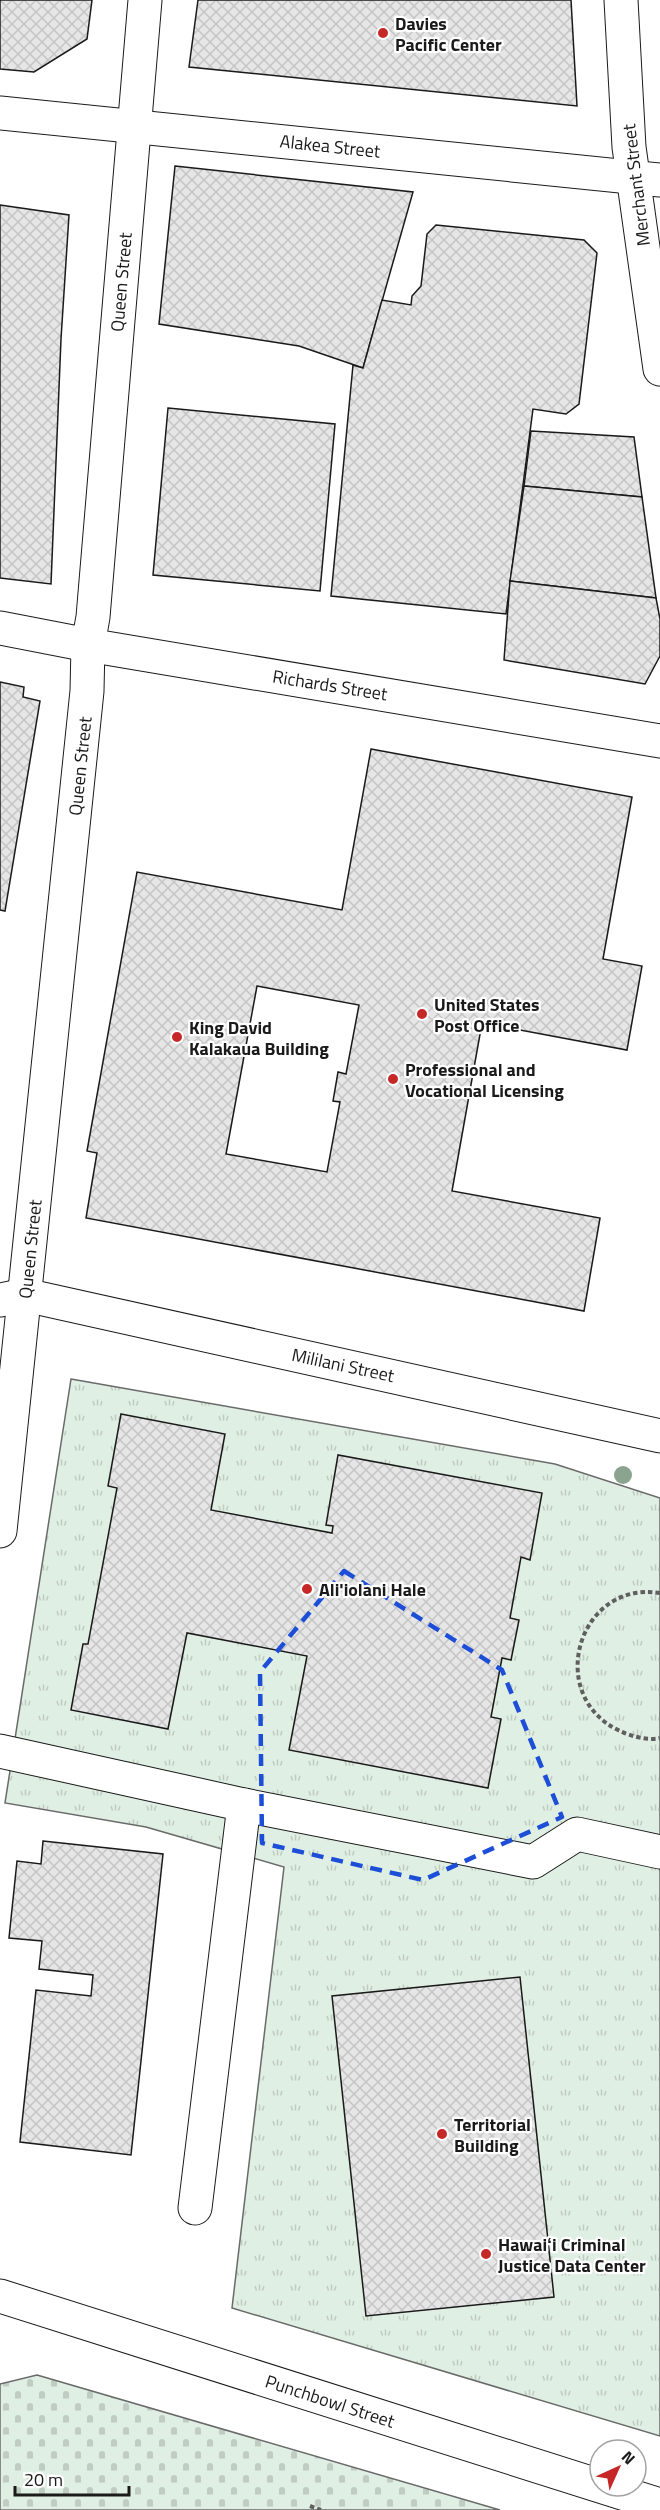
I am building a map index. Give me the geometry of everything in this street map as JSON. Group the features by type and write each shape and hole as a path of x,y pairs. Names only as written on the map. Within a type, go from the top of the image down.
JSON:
{"main road":[{"name":"Queen Street","path":"0,1531 13,1298 87,691 88,645 93,617 146,0"},
{"name":"Merchant Street","path":"621,0 646,178 660,369"},
{"name":"Alakea Street","path":"0,112 646,178"},
{"name":"Richards Street","path":"0,628 88,645 660,741"},
{"name":"Mililani Street","path":"13,1298 660,1436"},
{"path":"0,1751 244,1805 533,1862 577,1834 660,1852"},
{"path":"195,2208 244,1805"},
{"name":"Punchbowl Street","path":"0,2295 660,2505"}],"path":[{"path":"660,1593 632,1593 609,1604 590,1622 579,1644 576,1670 578,1683 589,1707 607,1725 630,1736 660,1738"},
{"path":"310,2506 321,2510"}],"highlighted area":[{"path":"344,1571 502,1670 562,1817 423,1880 262,1843 260,1672"}],"green space":[{"path":"71,1379 555,1464 660,1498 660,2436 232,2308 284,1867 146,1827 5,1803"},
{"path":"37,2375 500,2510 0,2510 0,2384"}],"building":[{"path":"0,0 92,0 87,39 34,72 0,69"},
{"name":"Davies Pacific Center","path":"198,0 571,0 577,106 189,67"},
{"path":"175,166 413,192 363,368 299,346 159,324"},
{"path":"0,205 69,215 61,339 51,584 0,578"},
{"path":"436,225 584,240 597,253 579,404 566,414 533,409 506,614 331,596 353,365 363,368 382,300 411,305 412,296 421,286 427,234"},
{"path":"168,408 335,424 320,591 153,575"},
{"path":"531,431 634,437 642,497 524,486"},
{"path":"524,486 642,497 656,598 510,581"},
{"path":"510,581 656,598 660,619 660,656 645,684 504,660"},
{"path":"0,682 24,687 23,697 40,701 5,911 0,910"},
{"name":"King David Kalakaua Building","path":"371,749 632,797 603,959 642,966 627,1050 482,1023 452,1191 600,1218 584,1311 86,1218 97,1153 87,1151 137,872 342,910","holes":["257,986 359,1005 346,1074 338,1072 333,1101 340,1102 327,1172 226,1154"]},
{"name":"Ali'iolani Hale","path":"121,1414 225,1434 211,1510 332,1533 333,1526 326,1525 338,1455 542,1493 530,1560 521,1557 510,1618 519,1620 511,1660 502,1658 491,1717 501,1719 488,1788 289,1750 307,1656 187,1633 168,1729 71,1710 83,1644 88,1644 117,1488 108,1486"},
{"path":"43,1841 163,1854 131,2155 20,2142 36,1990 91,1996 93,1975 39,1969 42,1941 9,1938 17,1861 41,1864"},
{"name":"Territorial Building","path":"520,1977 554,2297 366,2316 332,1996"}],"place":[{"name":"Davies Pacific Center","path":"383,33"},
{"name":"United States Post Office","path":"422,1014"},
{"name":"King David Kalakaua Building","path":"177,1037"},
{"name":"Professional and Vocational Licensing","path":"393,1079"},
{"name":"Ali'iolani Hale","path":"307,1589"},
{"name":"Territorial Building","path":"442,2134"},
{"name":"Hawaiʻi Criminal Justice Data Center","path":"486,2254"}]}
